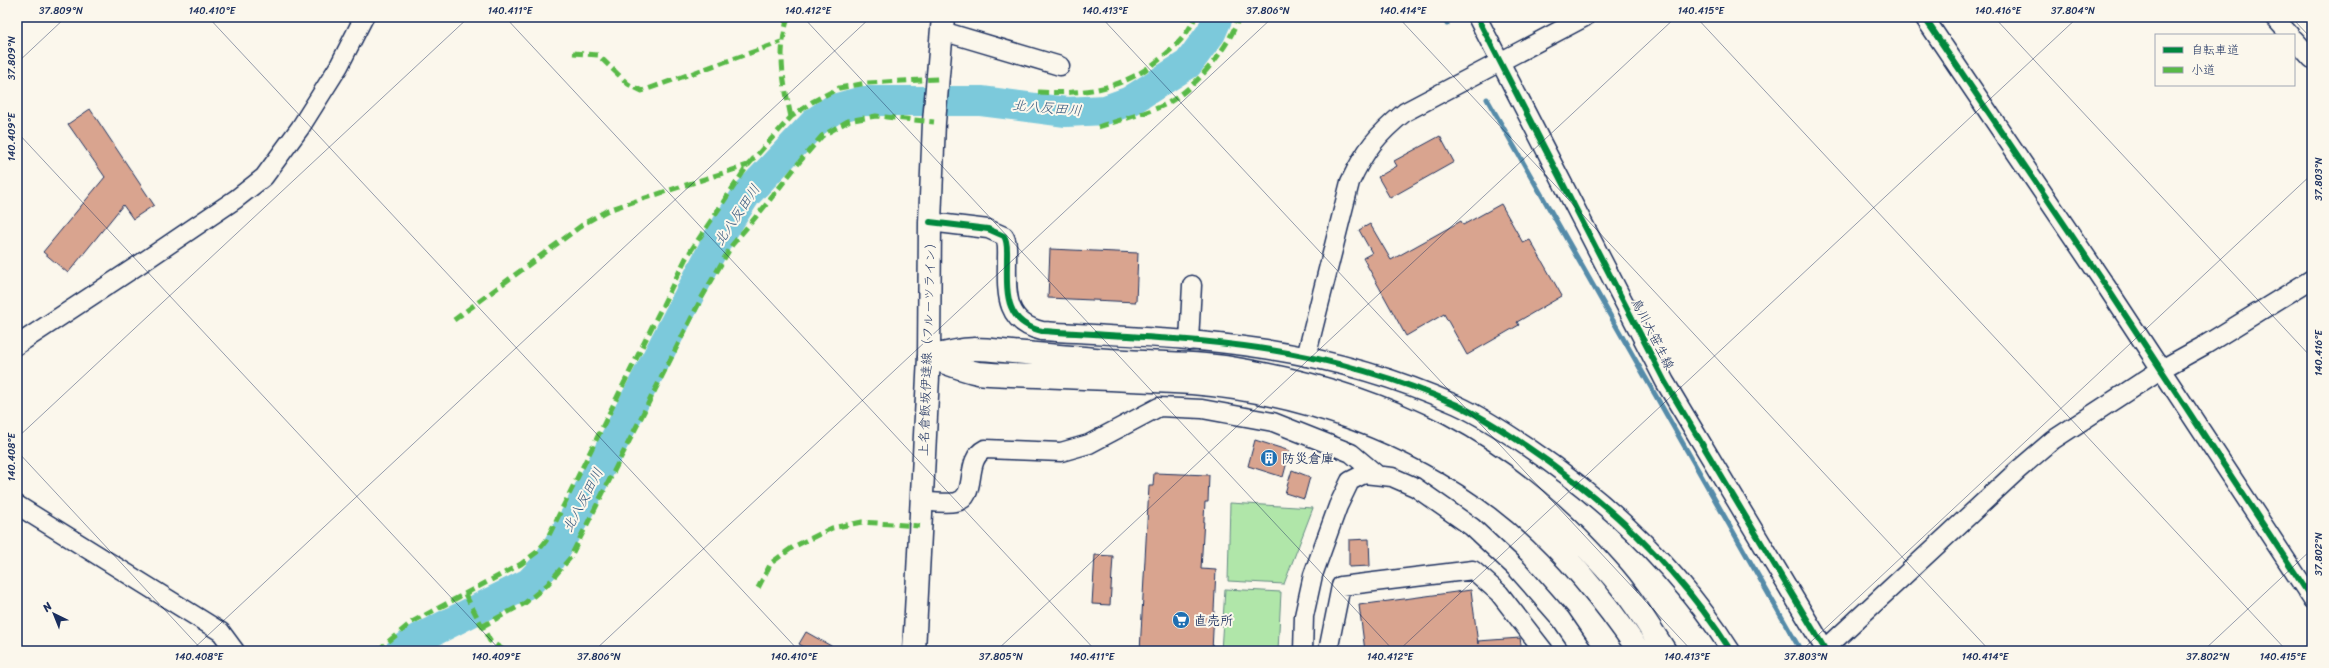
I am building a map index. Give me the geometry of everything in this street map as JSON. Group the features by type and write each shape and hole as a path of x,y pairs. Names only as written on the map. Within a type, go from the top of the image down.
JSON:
{"main road":[{"name":"上名倉飯坂伊達線（フルーツライン）","path":"914,651 929,357 930,222 935,116 942,24"},
{"path":"929,357 973,349 1141,363 1188,363 1230,367 1315,385 1363,400 1442,435 1484,459 1515,481 1570,530 1607,570 1636,607 1665,651"},
{"path":"929,357 977,372 1193,384 1251,392 1330,410 1378,428 1425,450 1468,475 1526,519 1589,584 1639,651"}],"street":[{"path":"17,345 147,260 236,199 264,177 300,128 339,66 364,17"},
{"name":"鳥川大笹生線","path":"1477,17 1665,382 1825,650"},
{"path":"1306,357 1350,182 1362,156 1382,131 1405,112 1585,17"},
{"path":"1924,17 2312,599"},
{"path":"2274,17 2289,34"},
{"path":"942,24 1060,66"},
{"path":"2295,40 2312,59"},
{"path":"930,222 988,229 1004,236 1007,247 1008,298 1015,314 1029,328 1042,331 1189,340 1258,348 1306,357 1366,372 1458,405 1500,429 1537,454 1595,499 1667,568 1698,602 1731,651"},
{"path":"1825,650 2018,470 2053,440 2160,370 2205,345 2312,279"},
{"path":"1189,340 1192,285"},
{"path":"921,501 955,502 963,499 968,491 974,460 980,452 985,449 1061,452 1072,450 1089,444 1159,407 1202,409 1273,422 1351,453 1376,474"},
{"path":"1303,651 1304,616 1313,575 1338,506 1350,481 1364,474 1376,474 1392,477 1415,488 1472,527 1517,568 1561,619 1583,651"},
{"path":"17,505 222,632 235,651"},
{"path":"1328,651 1340,586 1473,570 1499,593 1544,651"}],"green space":[{"path":"1230,503 1313,508 1284,584 1228,581"},
{"path":"1225,589 1281,592 1278,651 1221,651"}],"building":[{"path":"90,109 154,205 133,219 123,205 68,273 43,252 105,177 68,124"},
{"path":"1440,136 1454,162 1390,198 1378,177 1397,166 1394,161"},
{"path":"1501,204 1523,243 1530,240 1562,296 1517,322 1519,325 1467,355 1444,314 1406,336 1363,258 1372,253 1359,230 1370,224 1391,260 1461,221 1463,225"},
{"path":"1050,249 1138,253 1136,302 1048,298"},
{"name":"防災倉庫","path":"1255,440 1290,451 1283,477 1248,466"},
{"path":"1292,470 1310,477 1304,499 1285,493"},
{"path":"1154,473 1209,475 1208,502 1205,502 1201,569 1216,570 1212,651 1140,651 1149,486 1153,486"},
{"path":"1369,539 1370,566 1349,567 1349,540"},
{"path":"1095,555 1113,556 1110,605 1092,604"},
{"path":"1471,590 1478,644 1478,641 1520,638 1522,651 1365,651 1359,605"},
{"path":"806,632 840,651 811,651 799,644"}],"waterway":[{"name":"北八反田川","path":"400,651 416,640 529,583 547,564 576,515 719,237 746,195 815,122 834,109 863,101 981,101 1066,112 1105,110 1130,101 1188,64 1211,33 1218,17"},
{"path":"1444,17 1447,24"},
{"path":"1487,99 1801,651"}],"marked path":[{"path":"788,17 783,43 782,67 791,117"},
{"path":"1038,92 1057,93 1091,90 1122,82 1152,65 1171,49 1187,32 1195,17"},
{"path":"1098,127 1162,106 1186,91 1218,55 1227,42 1239,17"},
{"path":"573,53 598,55 628,84 642,91 781,42"},
{"path":"377,651 412,622 521,564 537,552 546,541 686,258 748,165 791,117 812,102 839,88 867,83 938,79"},
{"path":"481,627 525,603 547,585 570,558 701,299 732,245 822,136 848,121 876,116 934,122"},
{"path":"454,320 585,223 608,210 748,165"},
{"path":"758,588 771,563 793,547 832,528 862,522 920,526"},
{"path":"465,594 490,641 505,651"}],"cycle path":[{"path":"1477,17 1665,382 1826,651"},
{"path":"1924,17 2108,289 2312,599"},
{"path":"930,222 988,229 1004,236 1007,247 1007,282 1010,304 1014,313 1029,327 1042,331 1204,341 1258,348 1309,357 1384,377 1433,395 1475,414 1556,467 1612,513 1664,564 1711,621 1731,651"}],"place":[{"name":"防災倉庫","path":"1269,458"},
{"name":"直売所","path":"1181,620"}]}
